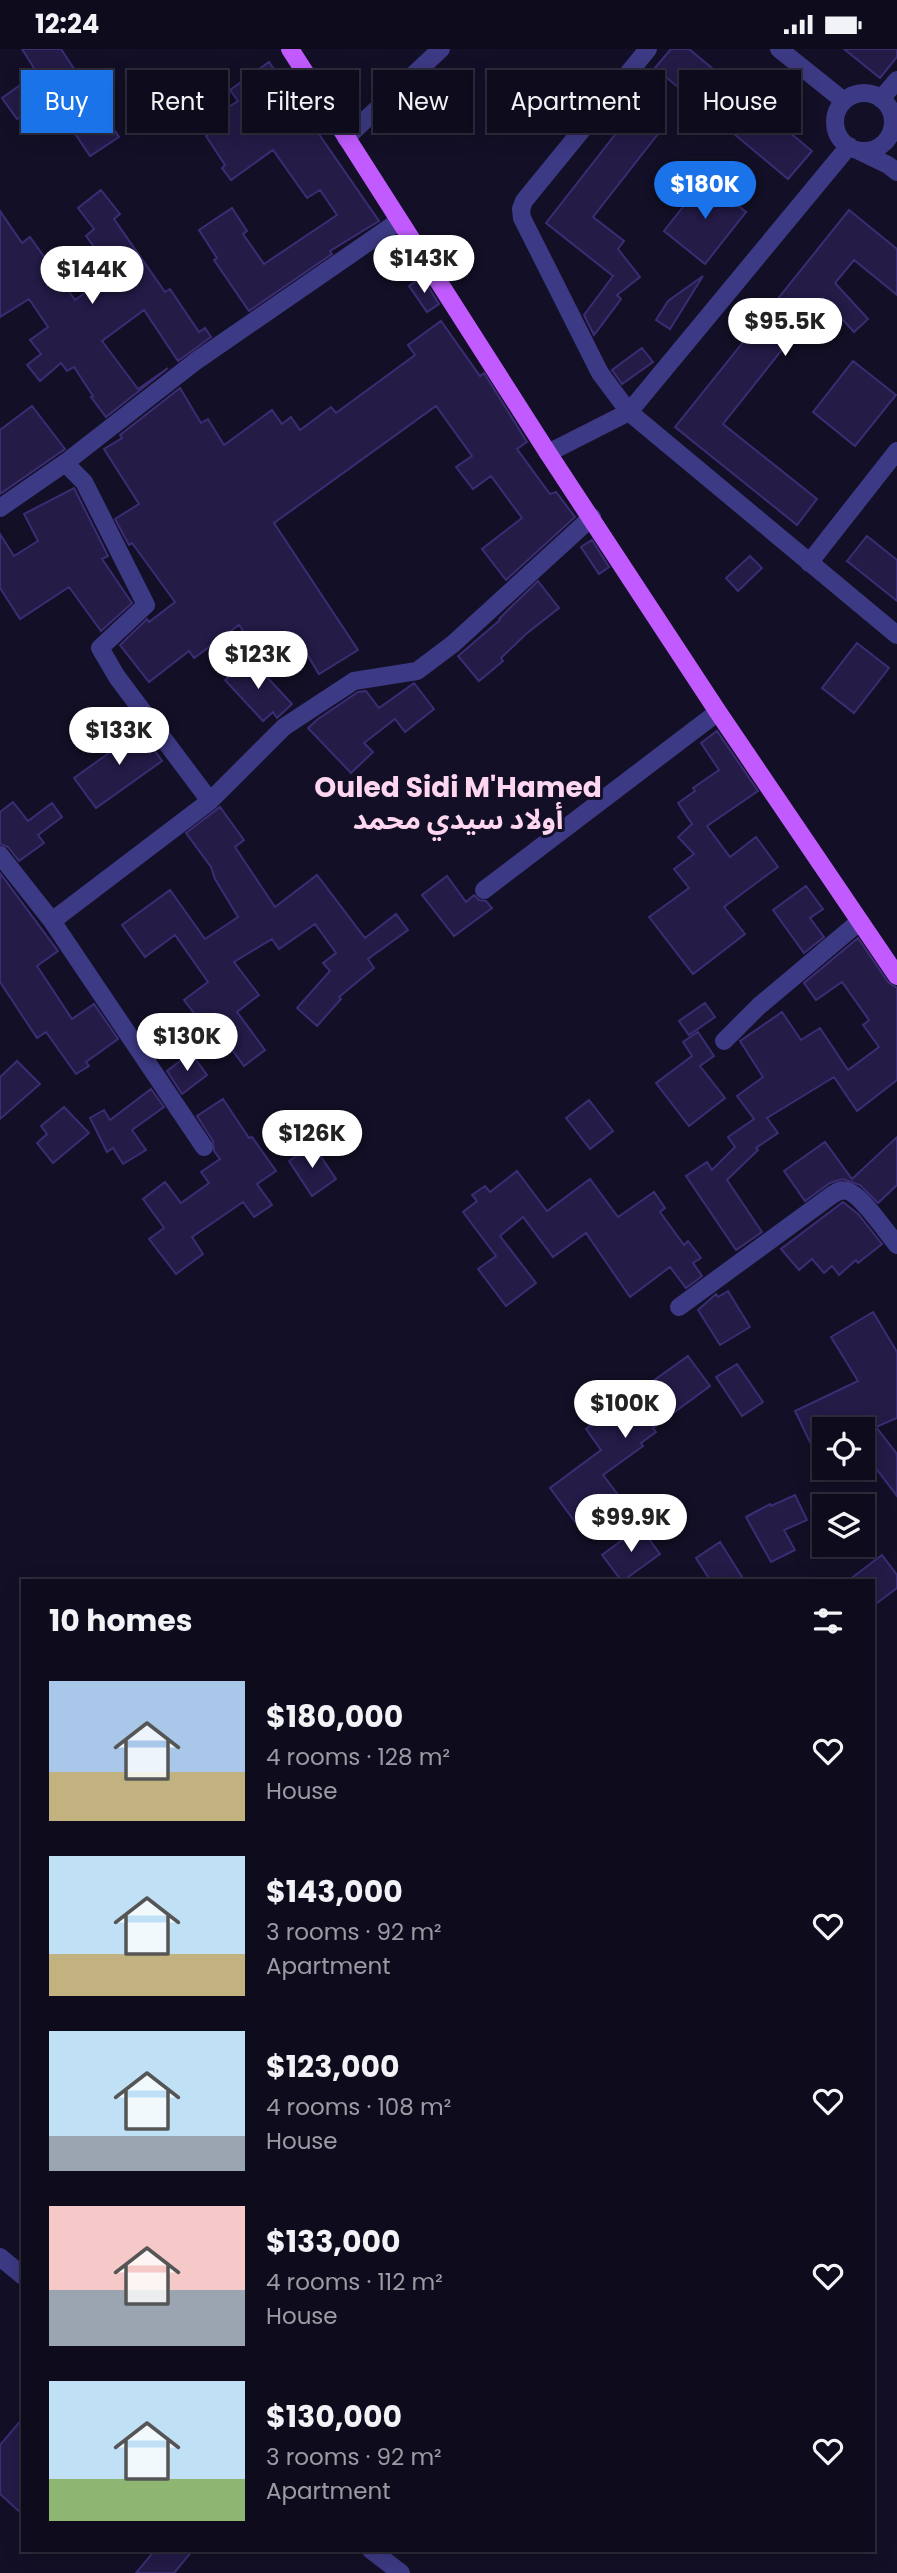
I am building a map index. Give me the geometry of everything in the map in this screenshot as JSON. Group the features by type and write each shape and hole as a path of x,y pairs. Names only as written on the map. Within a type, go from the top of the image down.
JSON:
{"main road":[{"path":"290,49 548,453 718,712 897,976"}],"street":[{"path":"346,138 441,49"},
{"path":"648,49 524,201 521,209 524,222 600,373 629,412 897,635"},
{"path":"779,49 844,101"},
{"path":"548,453 629,412 854,148 877,148 884,143 893,128 890,109 897,80"},
{"path":"890,109 872,94 862,93 844,101 835,120 837,130 854,148 897,172"},
{"path":"0,508 65,463 196,361 399,221"},
{"path":"809,563 897,451"},
{"path":"65,463 84,482 146,605 100,648 117,677 210,801"},
{"path":"52,921 210,801 284,727 354,681 417,671 453,644 592,517"},
{"path":"484,890 718,712"},
{"path":"0,855 52,921 204,1147"},
{"path":"724,1041 759,1006 859,922"},
{"path":"679,1307 842,1190 853,1193 897,1247 897,1256"},
{"path":"0,2257 21,2274"},
{"path":"374,2552 401,2573"}],"building":[{"path":"22,49 61,49 75,70 35,70"},
{"path":"671,49 689,49 714,70 679,70 679,88 665,76 665,70 655,68"},
{"path":"844,49 897,49 897,57 880,78"},
{"path":"269,62 275,70 258,70"},
{"path":"242,81 242,133 318,133 379,221 330,251 332,254 249,311 214,260 217,258 199,230 232,208 247,231 243,234 264,264 337,215 320,190 307,198 273,150 231,180 222,168 225,165 206,136 211,133 228,133 228,107 238,101 230,90"},
{"path":"21,84 21,116 17,119 2,98"},
{"path":"113,128 119,137 90,156 75,133 113,133"},
{"path":"616,133 658,134 593,217 624,241 618,249 640,277 617,295 621,299 594,335 584,315 613,276 546,223"},
{"path":"733,133 790,133 812,151 788,179"},
{"path":"705,179 746,212 705,264 664,231"},
{"path":"101,190 120,214 114,219 165,292 170,289 199,332 205,328 211,337 178,361 144,310 102,341 138,389 168,368 106,417 74,367 67,371 61,363 40,381 27,365 41,354 30,340 48,327 29,299 0,317 0,211 22,243 30,237 75,300 113,272 86,236 94,229 78,208"},
{"path":"849,210 897,249 897,295 854,260 835,283 868,319 854,332 823,298 723,424 817,499 797,525 675,427"},
{"path":"703,276 670,329 656,320 668,301"},
{"path":"422,277 439,304 427,312 409,286"},
{"path":"441,321 480,376 484,373 527,442 517,449 550,494 556,492 575,517 506,580 482,549 522,518 491,476 473,489 456,467 472,456 436,406 274,523 358,650 319,674 297,638 262,660 239,625 194,658 189,651 149,682 120,645 147,619 149,622 175,602 132,543 129,545 115,519 139,504 104,449 122,438 120,435 180,388 201,423 208,419 224,445 272,410 282,424 291,417 300,430 331,407 336,413 415,355 408,345"},
{"path":"642,348 653,362 622,384 612,370"},
{"path":"853,361 896,395 855,446 813,412"},
{"path":"32,406 65,449 0,494 0,430"},
{"path":"74,488 108,556 102,559 132,603 101,631 69,587 20,619 0,588 0,534 14,556 38,541 24,514"},
{"path":"867,536 897,560 897,601 847,561"},
{"path":"592,540 609,567 599,574 581,547"},
{"path":"750,556 762,568 738,591 726,578"},
{"path":"538,581 559,608 526,634 501,658 503,661 479,681 458,656 500,620"},
{"path":"857,643 889,668 854,713 822,688"},
{"path":"250,659 292,704 277,718 273,712 263,721 225,680"},
{"path":"414,683 434,709 405,732 395,719 364,743 373,752 351,773 308,728 358,692 366,691 379,708"},
{"path":"134,721 162,761 96,808 74,778 127,740 120,731"},
{"path":"717,731 758,791 707,826 730,857 756,837 778,867 724,907 745,934 693,974 649,917 689,888 674,869 694,854 678,837 692,824 678,803 695,791 693,788 719,770 701,743"},
{"path":"13,802 28,821 52,803 62,817 38,835 44,843 19,861 8,847 0,844 0,812"},
{"path":"220,807 244,840 235,847 275,907 317,875 365,938 396,914 408,930 368,959 374,968 339,997 341,999 317,1026 297,1008 330,971 323,963 336,953 315,924 279,949 272,939 234,962 259,995 237,1012 265,1050 244,1066 216,1028 209,1033 184,1000 208,982 175,935 145,957 122,925 170,890 205,939 238,917 215,879 211,867 186,833"},
{"path":"0,873 58,951 37,966 72,1019 94,1004 118,1039 86,1062 89,1066 76,1074 46,1032 37,1038 0,982"},
{"path":"447,876 466,902 474,895 479,900 486,901 492,908 454,936 422,895"},
{"path":"806,886 823,909 810,918 824,937 804,953 773,910"},
{"path":"858,938 888,982 897,988 897,1080 857,1111 834,1077 767,1118 778,1133 756,1148 758,1150 727,1180 762,1232 736,1250 686,1176 707,1162 712,1170 735,1147 728,1137 754,1119 737,1096 763,1077 740,1041 782,1012 801,1040 820,1028 848,1070 879,1047 863,1025 869,1020 842,982 816,1000 804,983"},
{"path":"705,1003 715,1017 689,1035 679,1021"},
{"path":"698,1032 714,1056 700,1066 725,1098 689,1126 656,1083 692,1056 683,1042"},
{"path":"191,1053 207,1075 182,1094 167,1071"},
{"path":"17,1061 40,1084 0,1119 0,1077"},
{"path":"151,1089 164,1107 132,1130 146,1150 123,1164 113,1148 107,1152 90,1118 104,1110 110,1120"},
{"path":"223,1099 249,1138 252,1137 276,1171 257,1184 272,1205 254,1217 243,1202 192,1237 203,1254 176,1274 149,1239 164,1228 143,1199 165,1182 181,1203 209,1183 201,1172 220,1159 214,1151 213,1141 197,1116"},
{"path":"589,1100 613,1131 590,1149 566,1118"},
{"path":"64,1107 89,1133 53,1163 37,1143 47,1134 41,1126"},
{"path":"897,1137 897,1185 878,1203 860,1185 843,1179 830,1183 805,1201 784,1171 825,1142 852,1179"},
{"path":"313,1145 336,1179 312,1196 289,1161"},
{"path":"517,1171 547,1211 590,1179 618,1217 654,1192 665,1208 660,1212 684,1245 688,1241 701,1258 693,1263 702,1276 686,1288 670,1267 630,1297 586,1233 553,1257 523,1217 500,1236 536,1283 506,1306 478,1269 496,1256 463,1212 477,1201 472,1195 485,1186 490,1192"},
{"path":"843,1202 858,1214 882,1244 858,1263 856,1260 839,1275 832,1266 824,1273 812,1259 799,1270 781,1249"},
{"path":"728,1291 750,1327 720,1345 698,1310 716,1294 718,1297"},
{"path":"873,1312 897,1352 897,1418 876,1427 897,1454 897,1496 875,1467 875,1417 812,1417 812,1446 795,1411 858,1381 831,1337"},
{"path":"688,1356 710,1386 653,1428 656,1432 641,1443 643,1446 603,1475 622,1500 581,1530 550,1488 601,1450 586,1429"},
{"path":"737,1364 763,1402 742,1416 716,1377"},
{"path":"795,1495 807,1520 784,1530 795,1550 771,1562 746,1517"},
{"path":"640,1527 660,1554 625,1579 620,1579 602,1555"},
{"path":"720,1542 743,1579 709,1579 696,1558"},
{"path":"882,1555 897,1575 897,1588 875,1604 875,1579 850,1579"},
{"path":"21,2420 21,2513 0,2494 0,2445"},
{"path":"153,2552 191,2552 174,2573 136,2573"}],"district":[{"name":"Ouled Sidi M'Hamed أولاد سيدي محمد","path":"458,803"}]}
